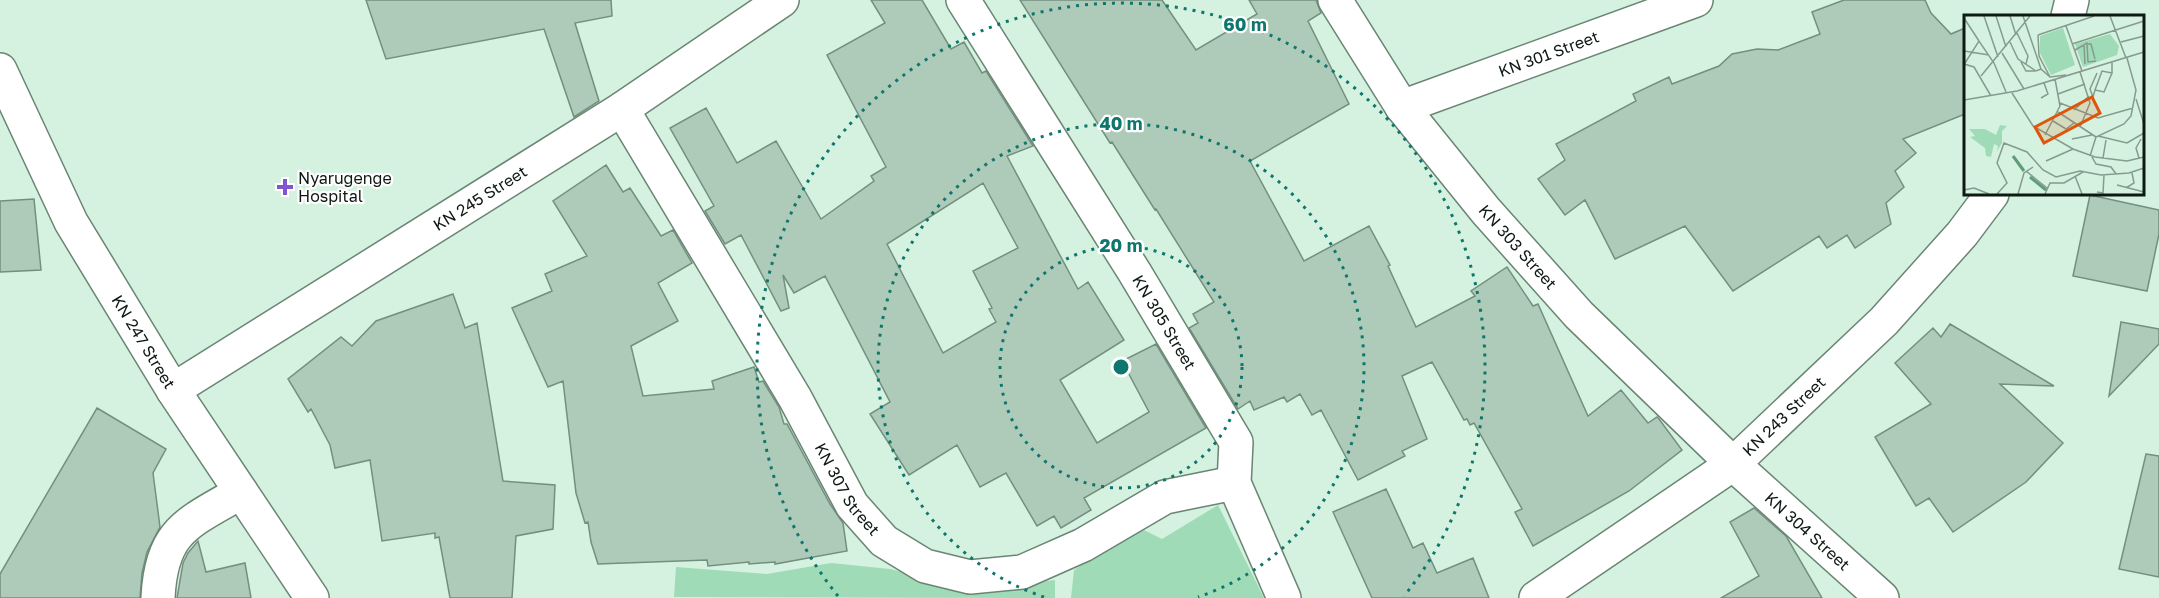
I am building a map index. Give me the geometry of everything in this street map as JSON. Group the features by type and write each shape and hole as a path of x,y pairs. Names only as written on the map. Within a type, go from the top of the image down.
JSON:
{"street":[{"name":"KN 245 Street","path":"173,390 622,109 782,0"},
{"name":"KN 305 Street","path":"963,0 1136,273 1236,442 1234,483 1284,598"},
{"name":"KN 303 Street","path":"1335,0 1402,107 1485,211 1579,315 1733,464"},
{"name":"KN 301 Street","path":"1402,107 1696,0"},
{"path":"2068,15 2072,0"},
{"name":"KN 247 Street","path":"0,70 71,222 173,390 312,598"},
{"name":"KN 307 Street","path":"622,109 795,398 852,505 884,541 892,546 925,566 970,577 1022,572 1083,545 1165,497 1234,483"},
{"name":"KN 243 Street","path":"1536,598 1733,464 1884,321 1962,234 1991,195"},
{"name":"KN 304 Street","path":"1733,464 1882,598"},
{"path":"158,598 162,567 170,545 180,530 241,492"}],"green space":[{"path":"1218,505 1264,598 1071,598 1074,570 1125,534 1144,530 1162,539"},
{"path":"831,563 890,569 988,593 1008,586 1055,580 1055,598 674,597 676,567 767,574"}],"building":[{"path":"366,0 611,0 612,16 575,23 599,101 574,117 544,29 386,59"},
{"path":"871,0 922,0 951,49 964,42 982,73 986,71 1033,146 1007,156 1078,289 1088,282 1124,340 1060,380 1097,443 1149,412 1122,361 1156,344 1206,428 1084,498 1091,510 1061,528 1054,516 1037,526 1006,473 980,487 957,445 909,475 870,414 890,402 825,276 794,293 783,275 789,308 781,311 741,235 725,244 705,211 714,206 670,128 706,108 737,163 776,141 821,219 874,181 871,176 886,167 827,55 885,23","holes":["983,183 1018,248 973,271 992,308 989,309 996,322 943,353 887,244"]},
{"path":"1020,0 1162,0 1196,50 1257,14 1249,0 1316,0 1321,13 1308,21 1349,104 1250,161 1304,261 1369,226 1390,265 1388,266 1416,327 1475,296 1471,291 1507,267 1533,306 1538,304 1588,416 1621,390 1648,423 1657,417 1682,450 1629,491 1533,546 1515,512 1522,509 1474,423 1470,425 1467,419 1464,420 1432,362 1402,376 1427,439 1402,451 1405,456 1358,480 1321,410 1312,415 1300,394 1287,402 1284,397 1254,410 1250,401 1238,409 1189,328 1198,323 1193,314 1214,302"},
{"path":"1844,0 1925,0 1931,13 1951,34 1964,28 1964,114 1903,139 1916,153 1895,171 1904,187 1886,203 1891,224 1855,248 1847,235 1827,248 1819,236 1733,291 1685,226 1615,259 1585,200 1565,215 1538,179 1565,160 1556,144 1636,101 1633,94 1669,77 1672,84 1719,66 1732,54 1757,49 1778,50 1820,34 1812,12"},
{"path":"606,165 623,192 630,188 661,236 673,230 692,263 658,283 678,321 631,346 643,396 714,389 712,381 754,367 759,382 763,381 779,407 784,424 787,424 830,504 843,523 847,551 775,564 775,562 749,564 749,562 708,566 707,560 598,564 588,522 585,523 576,493 563,381 548,387 512,308 552,291 545,274 587,256 553,201"},
{"path":"2090,195 2159,210 2159,234 2147,291 2073,276"},
{"path":"34,199 41,270 0,272 0,201"},
{"path":"453,294 465,328 477,323 503,481 555,485 553,529 516,536 512,598 450,598 439,537 435,538 435,533 382,541 370,460 335,468 330,445 311,409 308,412 288,379 341,337 352,346 376,321"},
{"path":"2121,322 2159,329 2159,344 2109,396"},
{"path":"1950,324 2054,386 2000,384 2063,443 2026,482 1953,532 1929,498 1916,506 1875,437 1931,404 1895,363 1933,328 1941,337"},
{"path":"97,408 166,449 153,473 160,527 147,552 140,598 0,598 0,574"},
{"path":"2146,454 2159,456 2159,577 2119,569"},
{"path":"1386,489 1413,548 1423,543 1437,573 1473,558 1489,598 1372,598 1333,512"},
{"path":"1754,508 1786,536 1822,598 1721,598 1759,576 1730,522"},
{"path":"198,541 206,572 245,563 251,598 177,598 183,563"}],"place":[{"name":"Nyarugenge Hospital","path":"285,187"}]}
